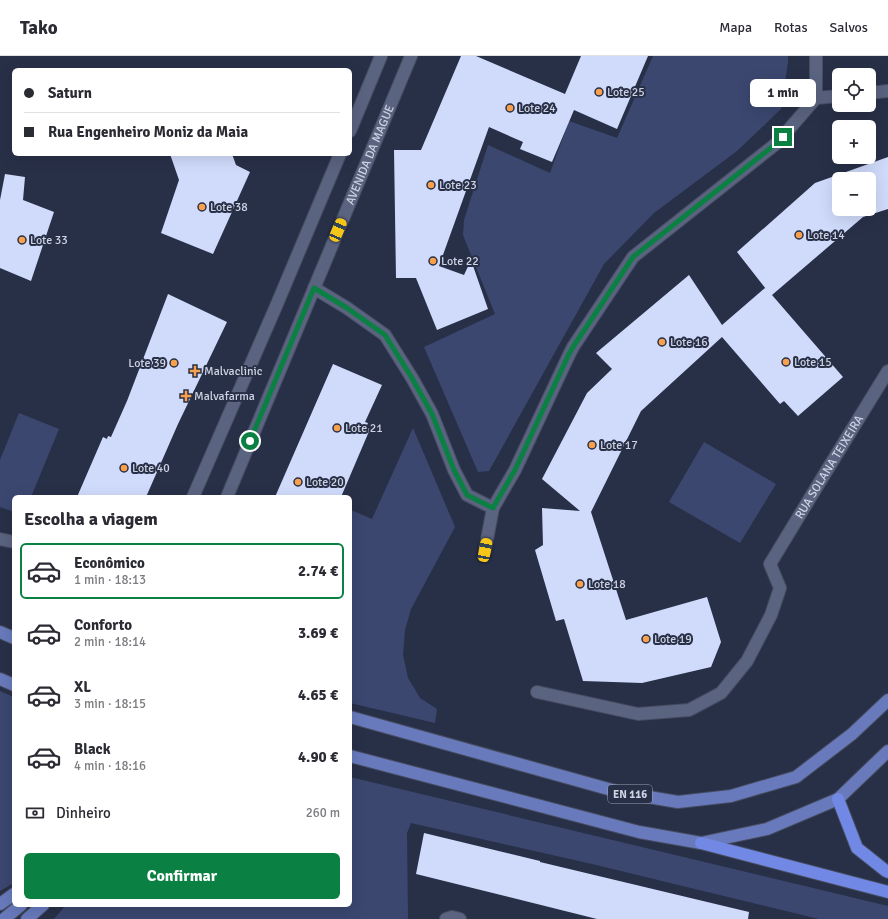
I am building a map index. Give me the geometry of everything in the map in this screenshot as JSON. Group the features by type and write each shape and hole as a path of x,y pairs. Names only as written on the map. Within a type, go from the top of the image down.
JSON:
{"highway":[{"path":"838,799 857,848 888,872"},
{"path":"701,843 888,892"}],"main road":[{"path":"0,632 12,637"},
{"path":"0,640 12,641"},
{"path":"0,679 12,684"},
{"name":"EN 116","path":"352,718 619,792 678,802 731,796 796,777 852,734 888,700"},
{"path":"352,757 639,832 701,843 767,829 838,799 888,751"},
{"path":"0,904 12,895"},
{"path":"4,919 19,907"},
{"path":"27,919 41,907"},
{"path":"37,919 45,907"}],"street":[{"path":"352,126 381,56"},
{"name":"AVENIDA DA MAGUE","path":"228,495 411,56"},
{"path":"485,550 493,508 515,470 568,356 633,257 777,143 816,98 816,56"},
{"path":"876,92 888,91"},
{"path":"816,98 832,97"},
{"path":"194,495 274,312 339,156"},
{"path":"314,288 347,308 385,335 412,378 432,414 454,470 467,495 493,508"},
{"name":"RUA SOLANA TEIXEIRA","path":"537,692 638,714 689,710 721,693 747,661 771,615 780,588 770,564 888,371"},
{"path":"0,539 12,542"},
{"path":"446,919 452,917 460,919"}],"shaded area":[{"path":"653,56 788,56 781,109 737,151 654,213 604,264 489,471 478,472 424,347 495,314 463,235 464,220 488,145 550,173 569,121 617,138"},
{"path":"19,413 59,429 32,495 12,495 12,511 0,507 0,460"},
{"path":"413,428 455,527 411,609 405,630 403,655 408,678 420,698 437,709 435,723 352,703 352,510 372,519"},
{"path":"704,442 776,484 740,543 669,502"},
{"path":"0,691 12,696 12,884 0,891"},
{"path":"352,777 888,906 888,919 819,919 592,864 411,823 407,833 408,919 54,919 64,907 352,907"}],"building":[{"path":"461,56 476,56 565,94 581,56 648,56 617,129 574,110 552,162 520,149 523,142 489,127 439,266 464,275 471,260 488,309 437,330 416,278 396,278 394,150 421,150"},
{"name":"Lote 38","path":"171,156 233,156 236,165 250,172 213,254 161,233 179,180"},
{"path":"888,157 888,209 876,213 876,172 846,172 868,164 876,164 876,161"},
{"name":"Lote 33","path":"5,174 25,177 23,200 54,212 31,281 0,268 0,200"},
{"path":"832,177 832,216 866,216 863,217 772,295 843,377 798,416 784,401 780,404 722,337 641,411 591,512 626,620 707,597 721,642 711,667 642,683 583,681 564,619 556,621 535,550 543,545 542,508 580,511 542,479 587,393 612,369 596,353 689,275 722,325 765,288 766,289 737,252 815,183"},
{"path":"168,294 227,322 178,424 147,495 78,495 103,437 107,439 108,436 111,437 127,401"},
{"name":"Lote 21","path":"333,364 382,385 365,422 368,423 366,427 370,429 342,495 276,495"},
{"path":"424,833 749,912 748,919 597,919 416,874"}],"place":[{"name":"Lote 25","path":"599,92"},
{"name":"Lote 24","path":"510,108"},
{"name":"Lote 23","path":"431,185"},
{"name":"Lote 38","path":"202,207"},
{"name":"Lote 14","path":"799,235"},
{"name":"Lote 33","path":"22,240"},
{"name":"Lote 22","path":"433,261"},
{"name":"Lote 16","path":"662,342"},
{"name":"Lote 15","path":"786,362"},
{"name":"Lote 39","path":"174,363"},
{"name":"Malvaclinic","path":"195,371"},
{"name":"Malvafarma","path":"186,396"},
{"name":"Lote 21","path":"337,428"},
{"name":"Lote 17","path":"592,445"},
{"name":"Lote 40","path":"124,468"},
{"name":"Lote 20","path":"298,482"},
{"name":"Lote 18","path":"580,584"},
{"name":"Lote 19","path":"646,639"}],"route":[{"path":"250,441 314,288 347,308 385,335 412,378 432,414 454,470 467,495 493,508 515,470 573,347 633,257 783,137"}]}
